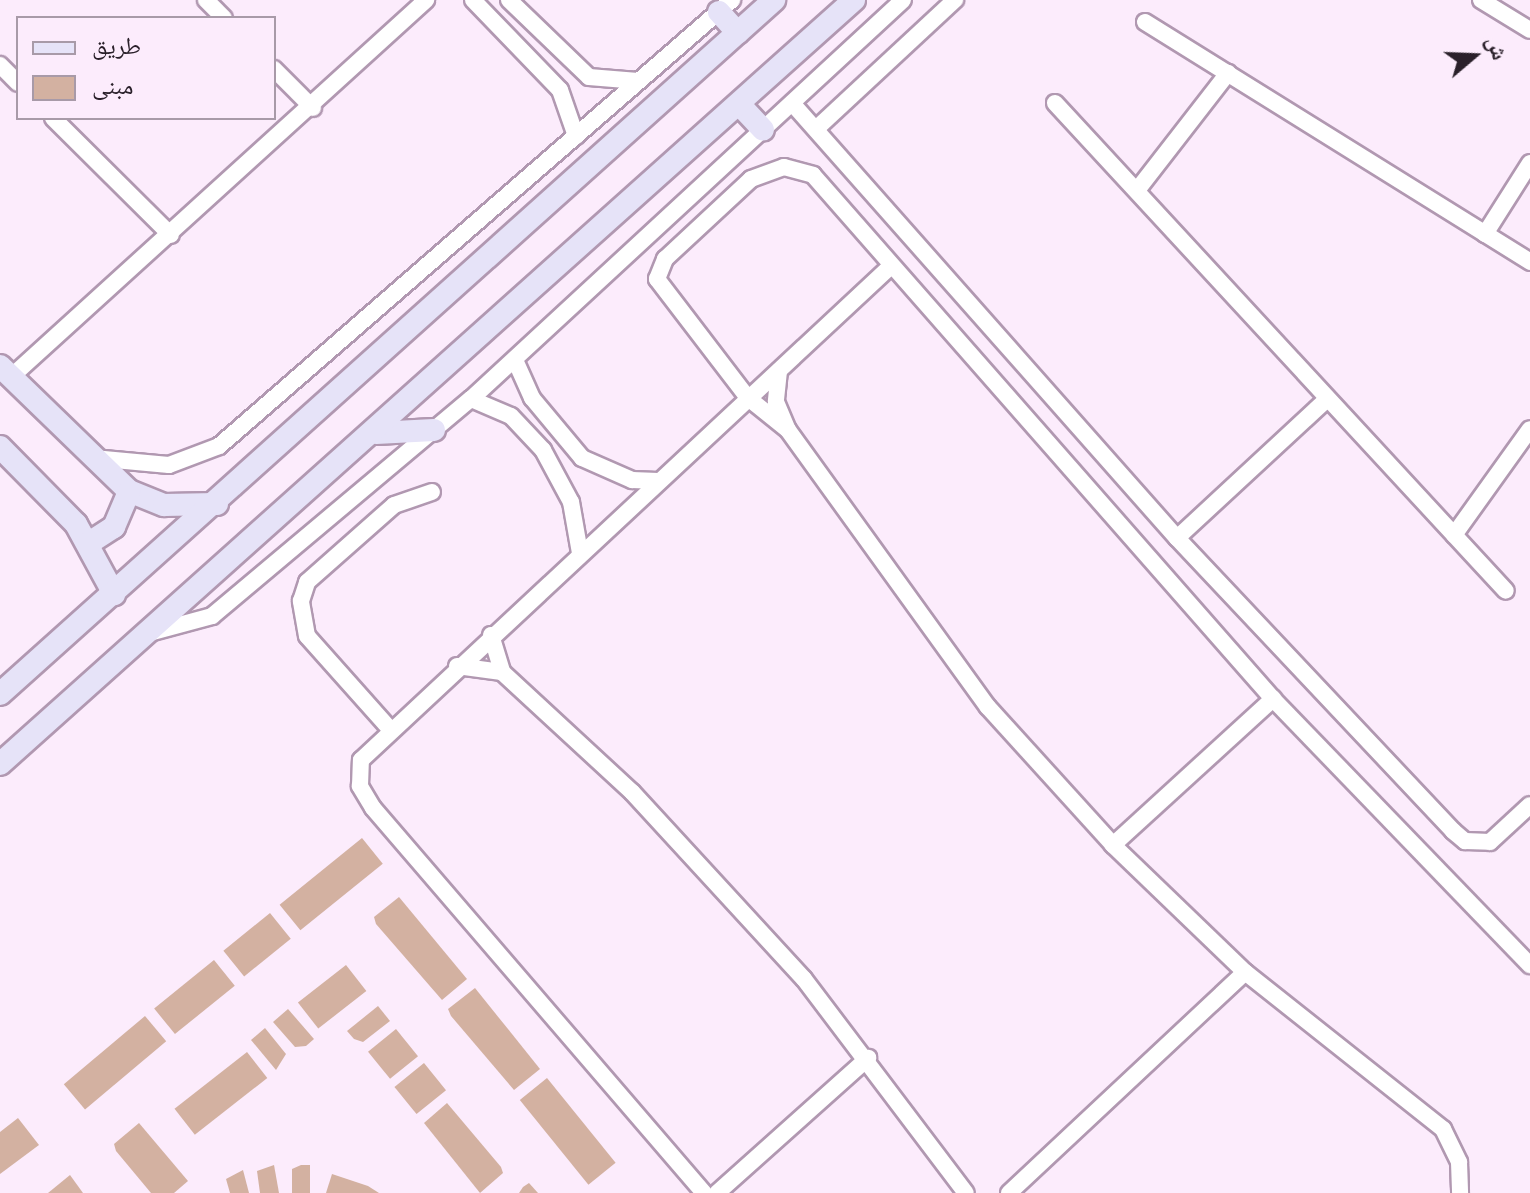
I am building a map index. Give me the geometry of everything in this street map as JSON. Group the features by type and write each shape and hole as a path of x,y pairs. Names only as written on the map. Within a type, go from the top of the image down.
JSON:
{"street":[{"path":"206,0 222,16"},
{"path":"217,504 164,505 129,491 5,372 171,235 313,108 426,0"},
{"path":"473,0 560,90 576,136"},
{"path":"509,0 589,77 639,81"},
{"path":"0,694 217,504 774,0"},
{"path":"0,764 376,433 854,0"},
{"path":"153,632 212,616 471,399 903,0"},
{"path":"816,129 955,0"},
{"path":"1481,0 1530,30"},
{"path":"93,458 169,465 219,446 726,6 738,33"},
{"path":"1145,22 1530,262"},
{"path":"0,65 16,81"},
{"path":"276,71 313,108"},
{"path":"1138,189 1228,73"},
{"path":"792,103 1177,538 1465,841 1503,836 1530,805"},
{"path":"1055,103 1138,189 1326,400 1506,591"},
{"path":"739,104 763,130"},
{"path":"55,120 171,235"},
{"path":"1485,234 1530,163"},
{"path":"788,430 748,398 657,279 665,259 751,179 784,167 813,175 1273,699 1530,965"},
{"path":"704,1193 365,798 361,760 389,728 891,266"},
{"path":"515,360 532,398 582,458 632,480 658,481"},
{"path":"779,370 776,402 788,430 988,707 1113,845 1245,972 1443,1129 1459,1162 1460,1193"},
{"path":"511,416 532,398"},
{"path":"471,399 511,416 560,476 580,553"},
{"path":"1177,538 1326,400"},
{"path":"1454,535 1530,429"},
{"path":"376,433 434,430"},
{"path":"0,447 89,543 114,594"},
{"path":"560,476 582,458"},
{"path":"89,543 114,527 129,491"},
{"path":"389,728 307,636 301,601 307,582 394,505 432,492"},
{"path":"491,635 502,672 704,866 868,1058 966,1193"},
{"path":"457,666 502,672"},
{"path":"1113,845 1273,699"},
{"path":"1009,1193 1245,972"},
{"path":"717,1193 868,1058"}],"building":[{"path":"362,838 383,864 300,930 280,905"},
{"path":"399,897 467,979 442,1000 376,924 374,917"},
{"path":"270,913 291,939 244,976 223,951"},
{"path":"214,960 235,986 175,1034 154,1008"},
{"path":"346,965 366,991 318,1029 298,1003"},
{"path":"475,988 540,1069 514,1090 448,1009"},
{"path":"378,1006 390,1021 363,1042 354,1039 347,1031"},
{"path":"288,1009 314,1039 306,1046 295,1047 273,1022"},
{"path":"145,1016 166,1041 85,1109 64,1084"},
{"path":"265,1028 286,1054 276,1070 251,1040"},
{"path":"396,1029 418,1056 390,1079 368,1052"},
{"path":"247,1052 267,1078 195,1135 175,1109"},
{"path":"424,1063 446,1090 416,1114 394,1087"},
{"path":"547,1078 616,1163 588,1185 520,1100"},
{"path":"447,1103 501,1167 503,1173 480,1193 424,1123"},
{"path":"18,1118 39,1145 0,1174 0,1132"},
{"path":"139,1123 188,1181 174,1193 151,1193 116,1151 114,1144"},
{"path":"274,1165 279,1193 260,1193 257,1171"},
{"path":"310,1165 310,1193 292,1193 292,1169"},
{"path":"243,1170 249,1193 230,1193 226,1179"},
{"path":"332,1174 368,1186 379,1193 326,1193"},
{"path":"70,1175 83,1193 48,1193"},
{"path":"529,1183 538,1193 519,1193 523,1187"}]}
